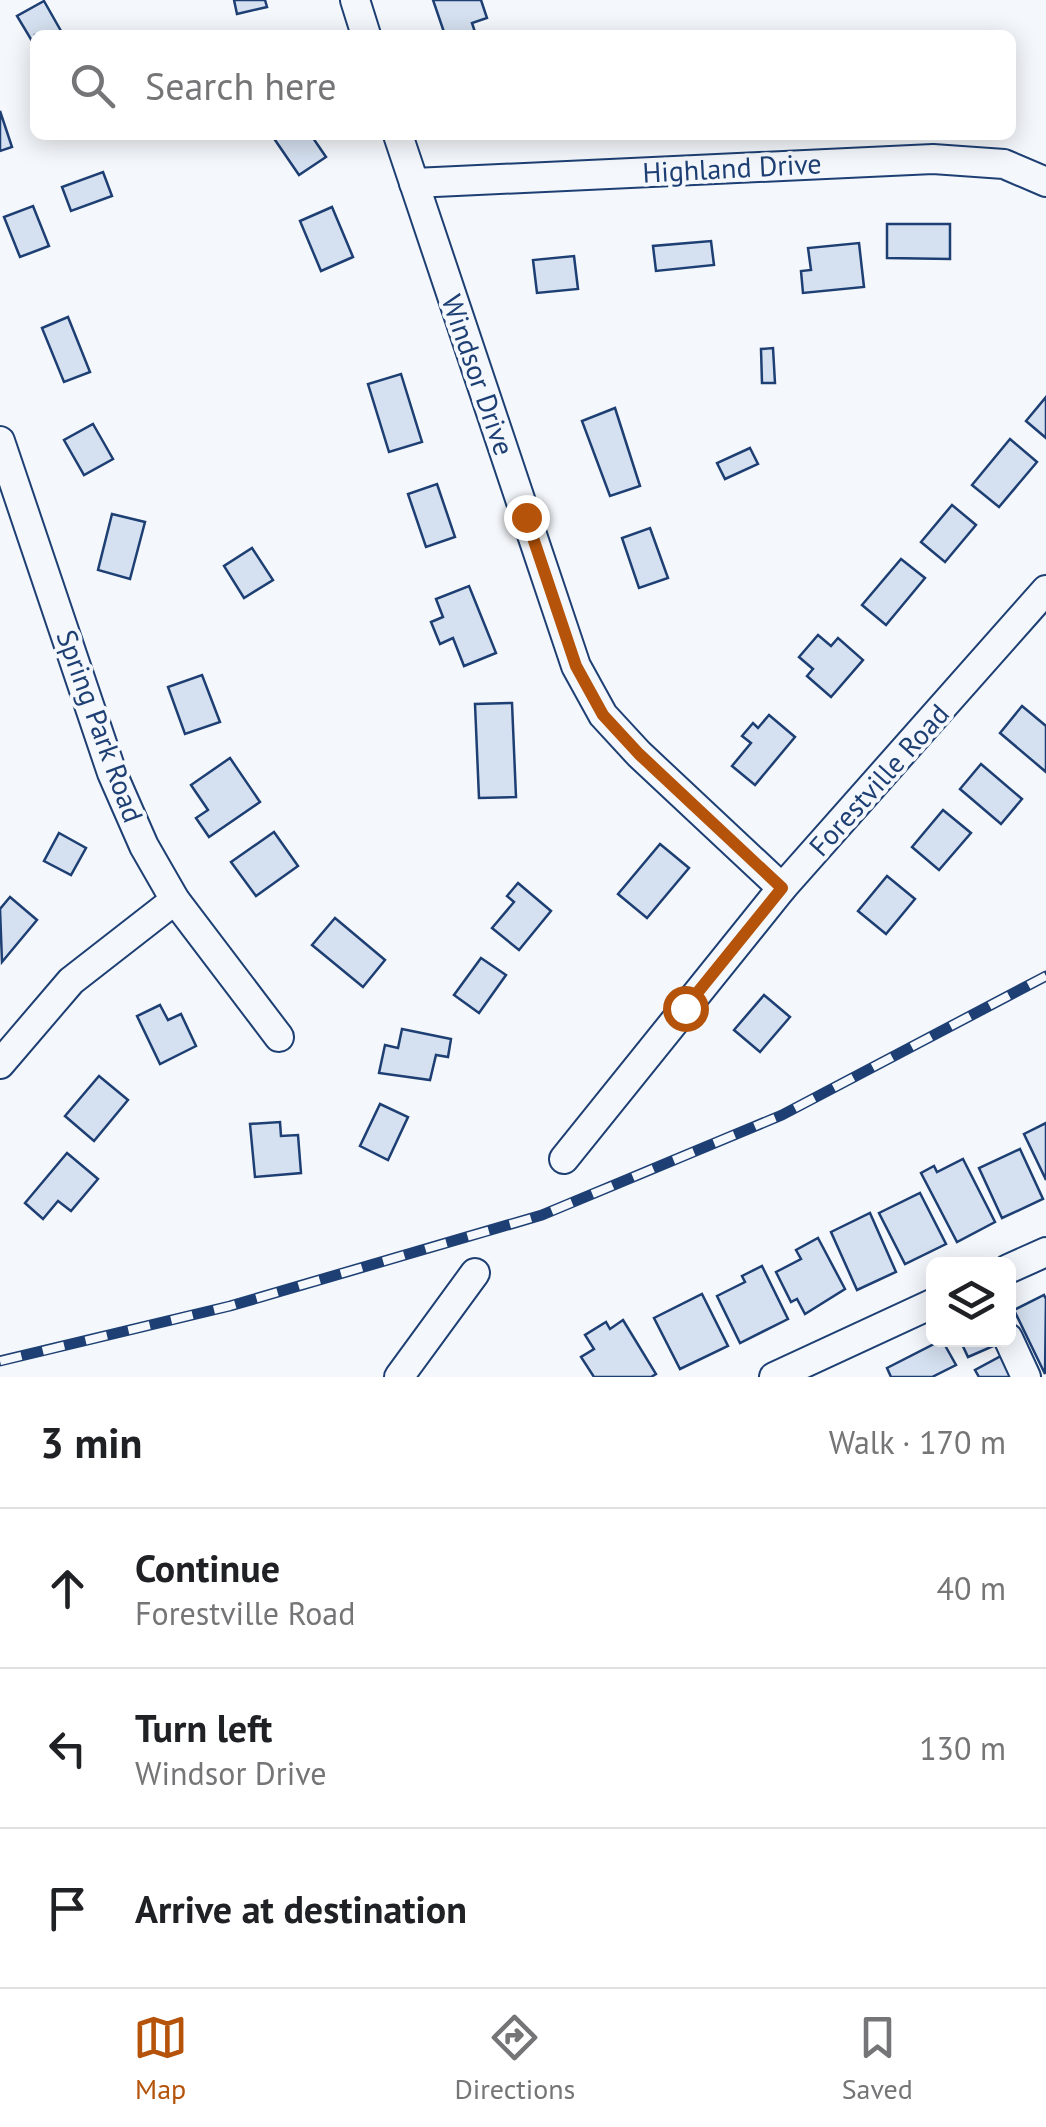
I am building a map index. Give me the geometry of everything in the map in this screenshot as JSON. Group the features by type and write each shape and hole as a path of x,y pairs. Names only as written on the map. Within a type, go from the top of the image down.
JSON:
{"street":[{"path":"355,0 364,30"},
{"name":"Windsor Drive","path":"400,140 576,666 603,715 639,754 782,888"},
{"name":"Highland Drive","path":"414,183 933,159 1004,164 1046,182"},
{"name":"Spring Park Road","path":"0,441 112,773 144,846 175,900 279,1037"},
{"name":"Forestville Road","path":"564,1159 782,888 1046,590"},
{"path":"0,1064 71,981 175,900"},
{"path":"1016,1265 1046,1252"},
{"path":"399,1377 475,1273"},
{"path":"774,1377 926,1307"},
{"path":"1012,1347 1026,1377"}],"building":[{"path":"234,0 265,0 267,7 237,14"},
{"path":"433,0 481,0 487,18 472,23 474,30 443,30"},
{"path":"44,1 60,30 30,30 30,38 17,16"},
{"path":"0,111 12,147 0,151"},
{"path":"275,140 314,140 326,157 299,175"},
{"path":"103,172 112,196 71,211 62,187"},
{"path":"33,206 49,246 20,257 4,217"},
{"path":"332,207 353,257 321,271 300,221"},
{"path":"887,224 950,224 950,259 887,258"},
{"path":"711,241 714,265 656,271 653,246"},
{"path":"859,243 864,287 803,293 801,271 811,270 808,248"},
{"path":"574,256 578,289 537,293 533,260"},
{"path":"68,317 90,372 64,382 42,328"},
{"path":"773,348 775,383 762,383 761,349"},
{"path":"401,374 422,442 389,452 368,384"},
{"path":"1046,397 1046,438 1026,421"},
{"path":"615,408 640,486 610,496 582,421"},
{"path":"93,424 113,459 84,475 64,440"},
{"path":"1010,439 1037,462 999,507 972,485"},
{"path":"750,448 758,464 725,479 717,463"},
{"path":"437,484 455,537 426,547 408,494"},
{"path":"952,505 976,525 945,562 921,542"},
{"path":"112,514 145,522 130,579 98,570"},
{"path":"650,528 668,578 639,588 622,538"},
{"path":"252,548 273,580 244,598 224,566"},
{"path":"901,559 925,578 886,625 862,605"},
{"path":"469,586 496,653 464,666 453,638 440,644 431,622 443,617 436,599"},
{"path":"818,635 831,646 838,638 863,660 831,697 807,676 813,669 799,657"},
{"path":"202,675 220,722 185,734 168,687"},
{"path":"512,703 516,797 479,798 475,704"},
{"path":"1022,706 1046,726 1046,772 1000,733"},
{"path":"769,715 795,737 755,785 732,766 751,743 742,736 753,723 758,728"},
{"path":"230,758 260,802 209,837 196,818 208,810 191,785"},
{"path":"981,764 1022,799 1001,824 960,789"},
{"path":"943,810 971,833 939,870 912,847"},
{"path":"274,832 298,866 256,896 231,862"},
{"path":"59,833 86,848 71,875 44,861"},
{"path":"660,844 689,868 647,918 618,894"},
{"path":"887,876 915,899 886,934 858,911"},
{"path":"518,883 551,911 519,950 492,928 514,902 507,896"},
{"path":"10,897 37,920 2,962 0,909"},
{"path":"335,918 385,960 363,987 312,945"},
{"path":"481,958 506,975 479,1013 454,995"},
{"path":"764,995 790,1017 760,1052 734,1030"},
{"path":"160,1005 168,1020 181,1014 196,1046 160,1064 137,1016"},
{"path":"402,1029 451,1039 448,1057 436,1055 430,1080 379,1073 385,1045 398,1048"},
{"path":"99,1076 128,1100 94,1141 65,1116"},
{"path":"380,1104 408,1117 388,1160 360,1146"},
{"path":"280,1122 281,1136 298,1135 301,1173 255,1177 250,1124"},
{"path":"1046,1123 1046,1180 1024,1134"},
{"path":"1020,1149 1043,1199 1002,1218 979,1168"},
{"path":"67,1153 98,1179 71,1211 58,1201 43,1219 25,1203"},
{"path":"963,1159 995,1222 957,1242 921,1173 934,1166 937,1172"},
{"path":"920,1193 946,1244 905,1264 879,1213"},
{"path":"870,1213 896,1272 857,1290 831,1232"},
{"path":"818,1238 845,1289 805,1314 797,1299 791,1302 776,1272 801,1259 796,1250"},
{"path":"762,1266 788,1319 740,1343 717,1296 745,1282 742,1276"},
{"path":"702,1294 728,1346 680,1369 654,1318"},
{"path":"1044,1295 1046,1299 1045,1374 1016,1314 1016,1309"},
{"path":"623,1320 656,1374 594,1377 581,1357 594,1349 585,1335 606,1322 610,1329"},
{"path":"928,1347 946,1347 956,1365 932,1377 891,1377 887,1368"},
{"path":"963,1347 991,1347 968,1357"},
{"path":"1001,1356 1012,1377 979,1377 975,1370"}],"railway":[{"path":"0,1361 230,1306 542,1215 782,1115 1046,976"}],"route":[{"path":"526,517 576,666 603,715 639,754 782,888 685,1008"}]}
